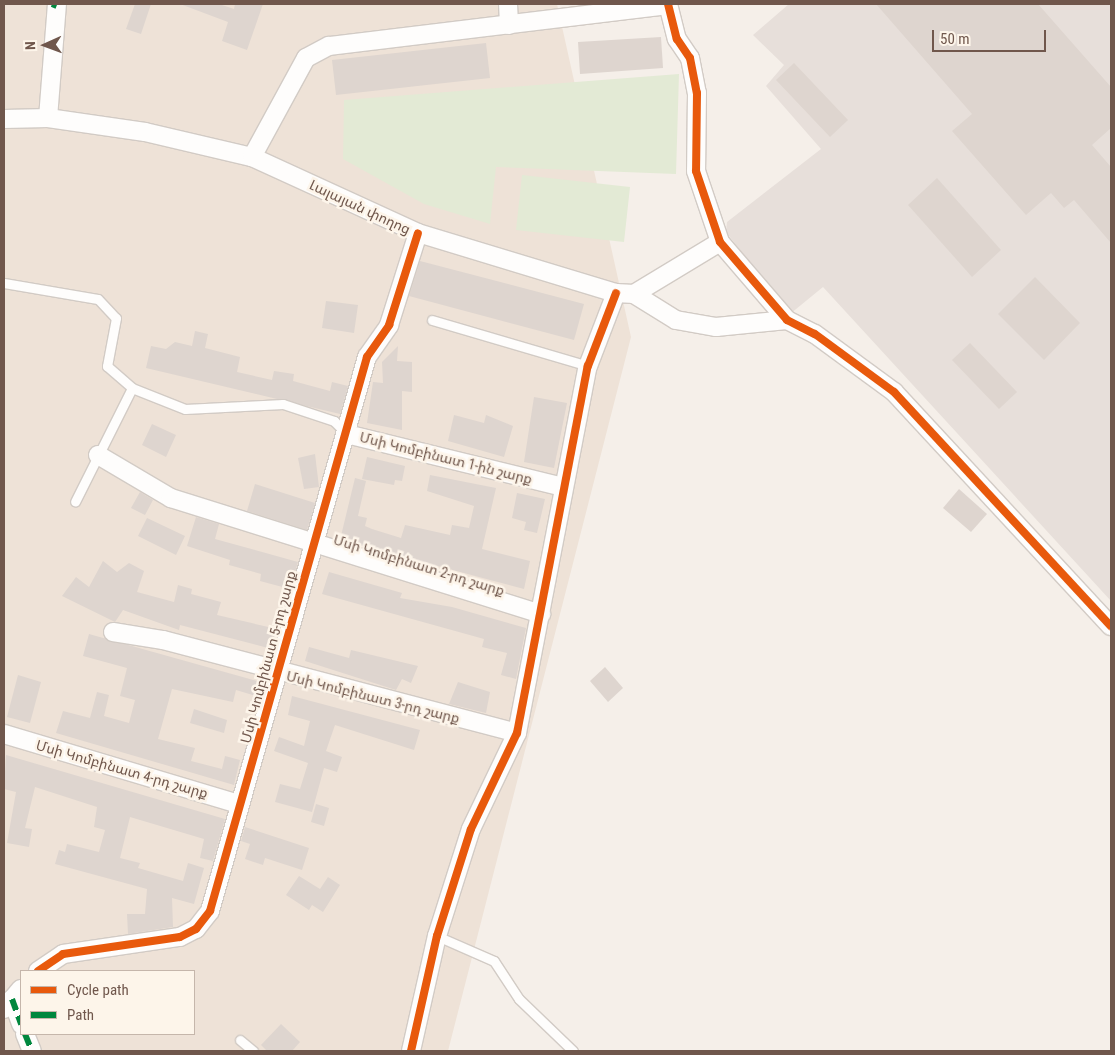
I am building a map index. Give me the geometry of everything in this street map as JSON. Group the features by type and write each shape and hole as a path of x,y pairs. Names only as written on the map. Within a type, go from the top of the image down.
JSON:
{"street":[{"path":"48,118 55,4"},
{"path":"508,4 509,25"},
{"path":"252,157 306,58 329,46 668,4 677,39 690,58 697,93 696,171 723,237 787,320 816,334 894,392 1111,626"},
{"name":"Լալայան փողոց","path":"4,119 48,118 146,132 252,157 418,233 616,293 634,294"},
{"name":"Մսի Կոմբինատ 5-րդ շարք","path":"39,970 63,954 134,946 180,937 196,929 210,912 311,546 346,434 367,357 390,325 418,233"},
{"path":"723,237 634,294 676,320 716,327 787,320"},
{"path":"411,1051 437,936 470,829 517,733 541,614 562,487 588,366 616,293"},
{"name":"Մսի Կոմբինատ 1-ին շարք","path":"346,434 562,487"},
{"name":"Մսի Կոմբինատ 2-րդ շարք","path":"98,456 171,498 311,546 541,614"},
{"name":"Մսի Կոմբինատ 3-րդ շարք","path":"113,632 163,640 277,673 517,733"},
{"name":"Մսի Կոմբինատ 4-րդ շարք","path":"4,734 240,804"},
{"path":"12,999 20,1021"},
{"path":"25,1035 32,1051"}],"lane":[{"name":"Մսի Կոմբինատ 1-ին շարք","path":"4,282 98,299 116,318 107,366 132,388 185,409 283,404 334,421 346,434"},
{"path":"432,320 588,366"},
{"path":"75,502 132,388"},
{"path":"437,936 494,961 519,998 573,1051"},
{"path":"240,1040 253,1051"}],"shaded area":[{"path":"4,4 557,4 631,337 448,1051 4,1051"},
{"path":"789,4 1111,4 1111,601 823,287 790,314 726,232 727,222 821,149 766,86 784,65 753,35"}],"green space":[{"path":"679,74 676,174 496,167 490,224 424,204 343,159 344,100"},
{"path":"522,175 630,187 624,242 516,230"}],"building":[{"path":"135,4 151,4 141,34 126,29"},
{"path":"180,4 219,4 234,9 235,4 263,4 247,50 222,41 228,22"},
{"path":"876,4 1038,4 1111,87 1111,128 1092,145 1111,167 1111,243 1074,200 1064,208 1051,193 1026,215 952,131 972,114"},
{"path":"661,37 663,68 580,74 578,42"},
{"path":"486,43 490,78 336,95 332,60"},
{"path":"794,63 848,120 830,137 776,80"},
{"path":"937,178 1001,250 972,277 908,205"},
{"path":"420,261 584,304 574,340 409,296"},
{"path":"1035,277 1080,323 1044,360 998,314"},
{"path":"326,301 358,305 354,333 322,328"},
{"path":"195,331 208,334 205,348 240,357 237,372 272,380 274,371 294,374 293,381 330,391 332,382 348,386 340,414 146,368 151,346 166,349 175,342 192,346"},
{"path":"970,343 1017,392 999,409 952,360"},
{"path":"398,346 397,361 412,362 412,392 402,391 402,430 367,423 373,382 383,383 382,362"},
{"path":"534,397 567,403 554,468 524,462"},
{"path":"454,415 484,423 486,415 513,426 504,457 448,441"},
{"path":"152,424 176,435 166,457 142,445"},
{"path":"315,454 319,487 304,489 298,458"},
{"path":"367,457 405,466 402,481 395,480 394,485 362,479"},
{"path":"430,475 496,488 482,549 530,561 524,589 340,540 355,478 366,481 358,516 367,518 365,526 401,538 405,525 450,535 452,525 469,528 474,506 427,491"},
{"path":"255,484 315,503 307,530 247,511"},
{"path":"959,489 987,514 971,532 943,508"},
{"path":"140,492 153,500 145,515 131,508"},
{"path":"517,493 545,499 537,533 524,530 526,522 512,518"},
{"path":"196,517 219,524 215,539 298,562 290,589 260,581 261,574 229,565 230,560 187,546"},
{"path":"147,518 185,536 176,555 138,536"},
{"path":"103,561 117,572 129,563 144,571 137,592 174,602 178,585 192,589 191,594 221,602 217,615 277,629 272,649 180,625 179,630 123,610 115,622 62,596 76,577 89,587"},
{"path":"329,572 402,593 400,598 452,607 526,628 516,679 501,675 507,653 482,647 484,639 322,594"},
{"path":"89,634 264,683 259,697 236,690 233,702 172,689 158,739 195,748 191,761 222,769 225,756 240,760 234,785 56,733 63,711 90,718 97,692 109,695 104,716 129,723 135,700 120,696 127,668 83,656"},
{"path":"309,647 349,658 351,650 418,666 411,683 402,679 396,690 305,661"},
{"path":"605,667 623,688 608,702 590,681"},
{"path":"18,675 41,682 30,723 7,717"},
{"path":"458,682 490,692 486,713 449,704"},
{"path":"292,696 420,730 414,750 335,725 326,751 342,757 337,772 324,768 312,812 275,802 280,784 300,789 308,763 274,751 279,737 304,746 310,721 288,715"},
{"path":"194,709 227,720 224,733 190,723"},
{"path":"6,755 225,819 213,861 200,858 204,839 130,817 120,858 140,863 138,868 183,881 188,863 204,868 194,904 172,898 173,927 128,934 127,914 145,914 147,889 55,864 59,850 65,852 67,844 99,852 105,830 94,827 97,807 35,787 25,828 32,829 29,847 7,843 16,792 4,789"},
{"path":"316,804 329,808 324,826 311,822"},
{"path":"245,827 309,848 302,870 265,858 263,865 245,859 250,844 241,841"},
{"path":"299,876 320,889 328,877 340,885 323,912 312,905 309,910 286,895"},
{"path":"281,1024 300,1042 292,1051 267,1051 261,1045"}],"marked path":[{"path":"52,4 57,6"},
{"path":"12,999 20,1021"},
{"path":"25,1035 32,1051"}],"cycle path":[{"path":"668,4 677,39 690,58 697,93 696,171 720,242 787,320 815,334 894,392 1111,626"},
{"path":"39,970 63,954 180,937 196,929 210,911 367,357 389,325 418,233"},
{"path":"411,1051 437,936 471,829 517,733 588,366 616,293"}]}
